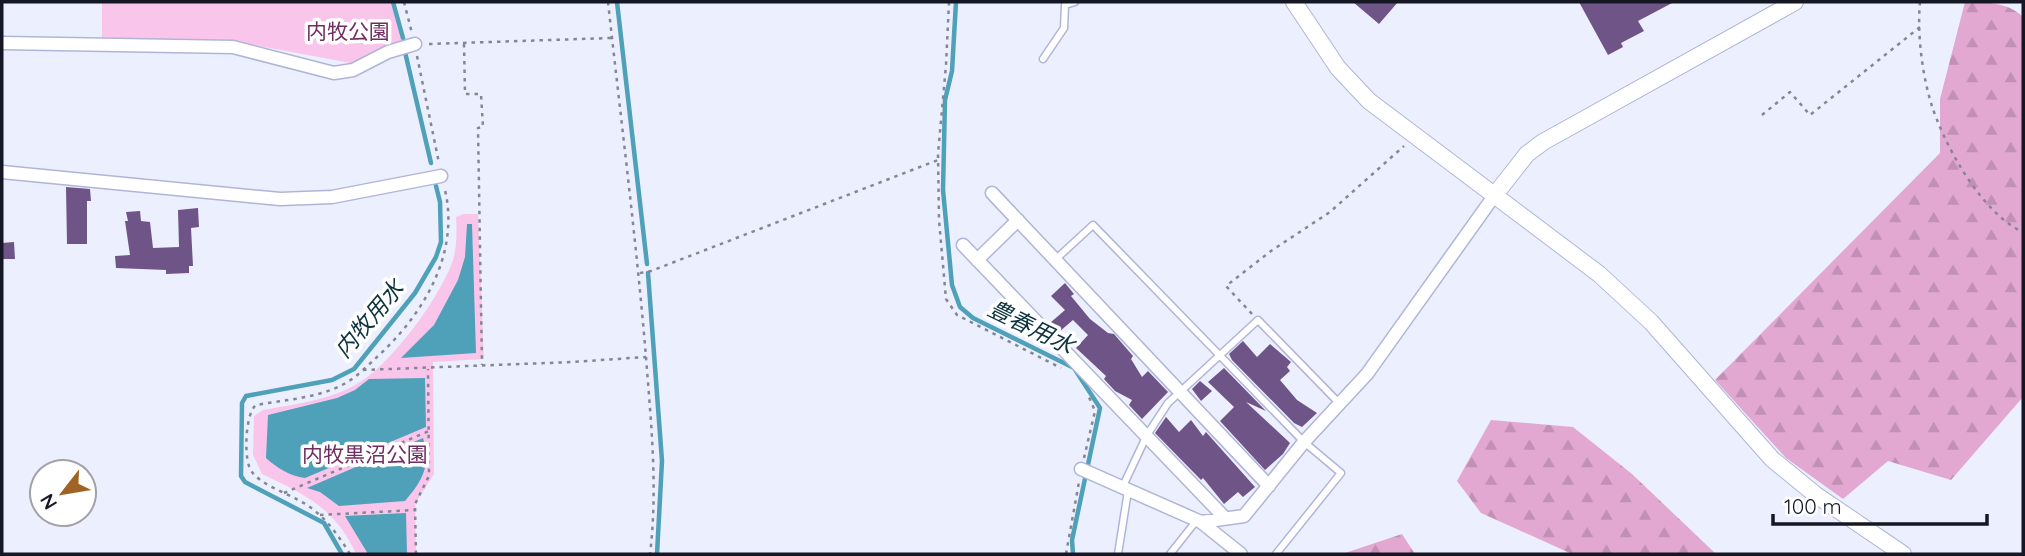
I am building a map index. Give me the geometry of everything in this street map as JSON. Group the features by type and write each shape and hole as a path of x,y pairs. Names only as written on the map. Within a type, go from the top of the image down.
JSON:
{"street":[{"path":"1294,2 1353,86 1599,274 1626,298 1694,370 1772,459 1816,495 1903,554"},
{"path":"1199,521 1244,516 1304,442 1367,374 1527,154 1543,142 1795,2"},
{"path":"2,43 233,47 334,73 354,70 388,52 415,44"},
{"path":"2,172 280,199 332,197 441,176"},
{"path":"992,193 1269,486"},
{"path":"978,260 1018,220"},
{"path":"963,245 1225,518"},
{"path":"1081,468 1199,521 1241,554"}],"lane":[{"path":"1043,60 1064,28 1065,5 1075,2"},
{"path":"1056,259 1093,225 1304,442 1341,473 1276,554"},
{"path":"1118,554 1126,487 1147,435 1168,403 1258,320 1339,403"},
{"path":"1170,554 1199,521"}],"path":[{"path":"350,554 320,515 252,472 247,462 248,417 250,410 256,405 327,392 355,378 393,342 417,312 437,275 448,242 447,200 404,2"},
{"path":"608,2 646,357 654,495 650,554"},
{"path":"1920,2 1920,27 1931,104 1960,168 1988,205 2023,232"},
{"path":"1762,115 1790,92 1810,115 1920,27"},
{"path":"415,44 612,37"},
{"path":"464,44 465,94 481,94 483,127 478,128 482,365"},
{"path":"1258,320 1226,286 1271,251 1331,212 1415,136"},
{"path":"639,273 938,160"},
{"path":"363,370 646,357"},
{"path":"416,554 415,504 429,476 428,367"},
{"path":"284,493 429,431"},
{"path":"320,515 415,510"}],"green space":[{"name":"内牧公園","path":"102,2 391,2 406,40 356,64 227,40 102,41"},
{"path":"1965,2 2003,6 2023,17 2023,397 1951,480 1888,461 1843,499 1786,458 1715,380 1940,153 1940,99"},
{"name":"内牧黒沼公園","path":"478,214 484,359 433,362 434,474 415,504 416,554 356,554 348,538 329,514 305,496 262,474 253,455 254,416 263,410 338,393 373,373 400,345 438,292 453,260 457,233 456,217"},
{"path":"1491,420 1573,427 1632,474 1716,554 1572,554 1481,513 1457,481"},
{"path":"1402,534 1415,554 1342,554"}],"water":[{"path":"467,224 472,224 476,353 401,358 434,325 458,280 465,257"},
{"path":"425,378 426,427 305,478 284,471 266,458 268,415 337,398 355,390 369,379"},
{"path":"423,438 426,457 424,472 405,501 339,506 320,492 307,488"},
{"path":"406,513 407,554 368,554 345,516"}],"building":[{"path":"1353,2 1398,2 1379,24"},
{"path":"1579,2 1674,2 1638,21 1644,31 1621,43 1623,47 1608,55"},
{"path":"66,187 90,189 91,201 87,201 87,244 67,244"},
{"path":"198,208 199,227 191,228 193,266 189,266 189,273 166,274 166,270 116,268 115,256 130,255 126,212 140,211 141,221 150,222 153,248 179,247 178,210"},
{"path":"14,242 15,259 2,259 2,243"},
{"path":"1065,283 1074,294 1071,296 1090,319 1108,333 1114,334 1133,356 1131,359 1142,377 1148,371 1168,392 1142,419 1129,405 1132,400 1115,391 1104,379 1106,376 1076,348 1088,335 1073,320 1059,332 1050,323 1065,310 1051,296"},
{"path":"1243,341 1257,357 1270,344 1291,362 1287,367 1290,371 1280,380 1297,400 1317,413 1302,427 1294,423 1232,360 1229,354"},
{"path":"1224,368 1266,411 1246,402 1290,443 1283,454 1265,470 1220,421 1234,407 1208,382"},
{"path":"1200,381 1212,391 1201,401 1192,389"},
{"path":"1166,417 1179,432 1191,420 1203,436 1206,432 1255,487 1243,497 1238,492 1224,504 1203,478 1201,480 1155,433"}],"waterway":[{"name":"内牧用水","path":"393,2 403,38"},
{"path":"617,2 647,264"},
{"name":"豊春用水","path":"956,2 952,71 945,100 943,190 952,285 960,307 973,318 1074,368 1100,408 1072,540 1073,554"},
{"name":"内牧用水","path":"405,52 431,163"},
{"name":"内牧用水","path":"342,554 324,523 245,482 241,476 242,403 246,396 332,380 354,369 415,293 436,257 441,242 440,202 436,186"},
{"path":"648,273 662,461 657,554"}]}
